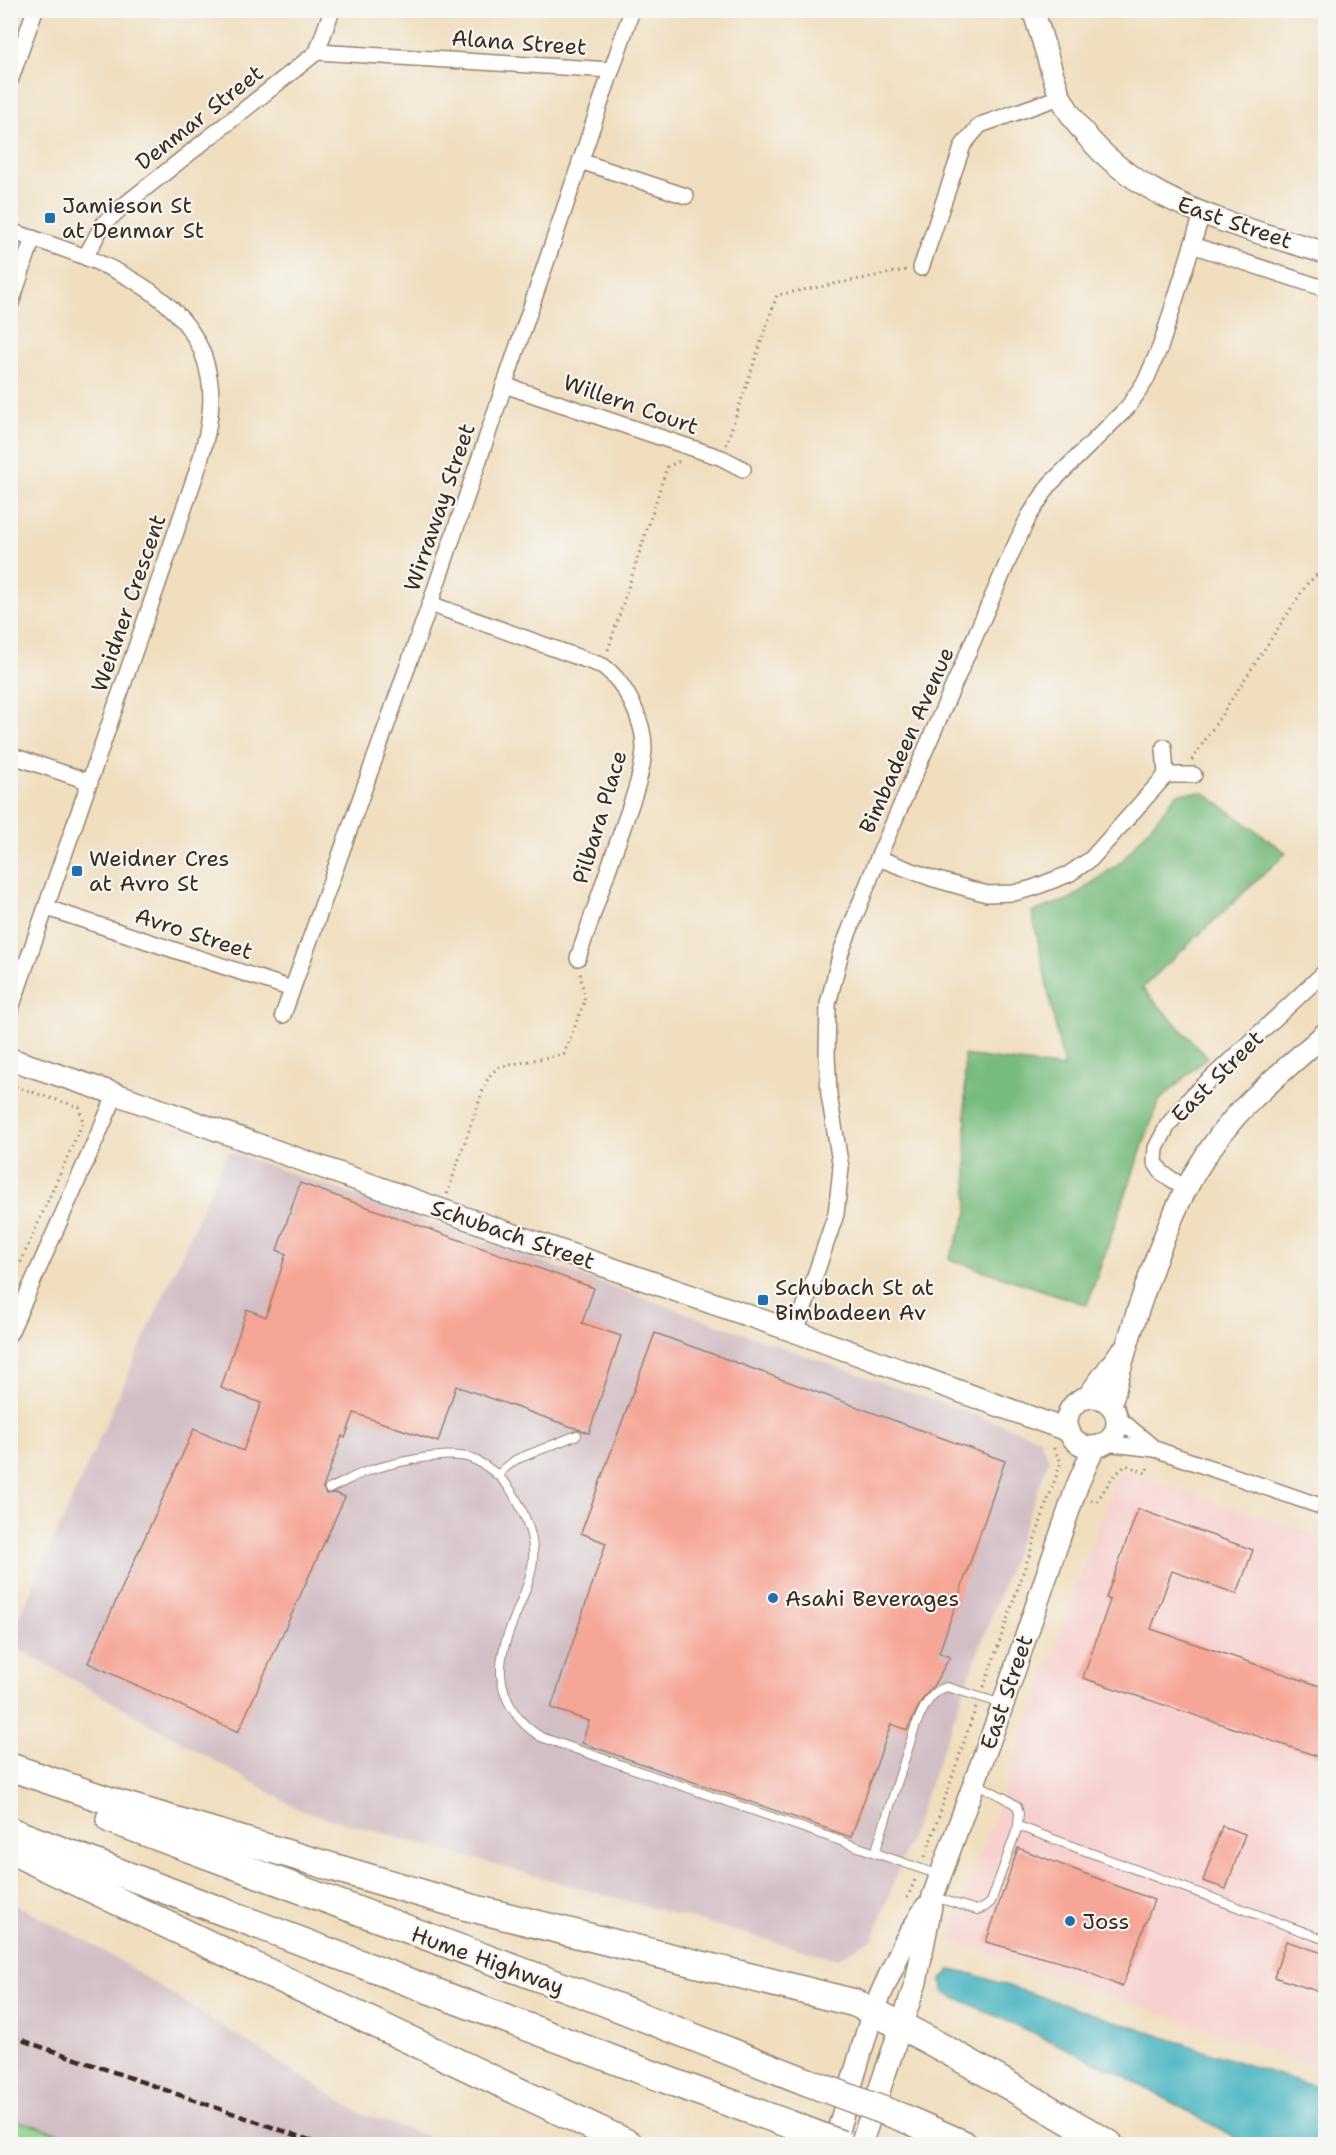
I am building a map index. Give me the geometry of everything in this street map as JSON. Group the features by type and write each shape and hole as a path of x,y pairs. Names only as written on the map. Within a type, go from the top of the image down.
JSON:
{"highway":[{"path":"10,1767 119,1804 457,1904 855,2003 902,2025 1109,2145"},
{"name":"Hume Highway","path":"10,1782 599,2000 906,2119 963,2145"},
{"path":"10,1831 841,2145"},
{"path":"10,1850 477,2070 629,2145"}],"main road":[{"name":"East Street","path":"1033,10 1060,97 1082,129 1111,160 1160,195 1202,214 1326,253"},
{"name":"East Street","path":"1114,1412 1125,1346 1166,1232 1185,1188 1209,1149 1235,1117 1326,1033"},
{"name":"Schubach Street","path":"10,1059 796,1332 1014,1411 1086,1440"},
{"name":"East Street","path":"1080,1401 1125,1346"},
{"path":"1100,1398 1114,1412 1115,1432 1086,1440 1068,1422 1069,1413 1080,1401 1100,1398"},
{"name":"Schubach Street","path":"1014,1411 1080,1401"},
{"name":"East Street","path":"861,2145 916,1983 933,1896 930,1872 974,1783 1003,1704 1075,1491 1086,1440"},
{"name":"East Street","path":"834,2145 873,2011 905,1941 933,1896"}],"street":[{"path":"10,81 35,10"},
{"path":"317,52 332,10"},
{"name":"Wirraway Street","path":"284,1015 430,604 632,10"},
{"name":"Alana Street","path":"317,52 611,70"},
{"name":"Denmar Street","path":"86,256 104,224 128,202 317,52"},
{"path":"921,268 963,146 980,125 1060,97"},
{"path":"580,160 686,196"},
{"name":"Bimbadeen Avenue","path":"796,1332 836,1214 841,1168 829,1095 828,1004 840,952 878,858 1029,516 1050,484 1128,407 1146,380 1161,345 1202,214"},
{"name":"Weidner Crescent","path":"10,231 86,256 135,280 168,305 185,323 200,349 209,376 211,403 206,442 197,471 10,1011"},
{"path":"10,306 33,238"},
{"name":"East Street","path":"1192,245 1326,290"},
{"name":"Willern Court","path":"504,385 722,458 743,469"},
{"path":"430,604 603,666"},
{"name":"Pilbara Place","path":"578,958 638,782 644,749 642,728 635,710 610,672 603,666"},
{"path":"1164,747 1166,775"},
{"path":"10,755 90,782"},
{"path":"878,858 931,878 987,894 1033,888 1069,874 1091,859 1166,775 1188,774"},
{"name":"Avro Street","path":"47,908 292,989"},
{"name":"East Street","path":"1185,1188 1162,1173 1155,1162 1156,1148 1171,1119 1192,1096 1326,971"},
{"path":"10,1333 116,1094"},
{"name":"Schubach Street","path":"1114,1412 1155,1449"},
{"name":"Schubach Street","path":"1086,1440 1155,1449 1326,1508"}],"lane":[{"path":"497,1475 515,1460 577,1435"},
{"path":"330,1490 363,1473 442,1455 468,1458 486,1466 504,1480 517,1500 526,1518 533,1548 531,1571 501,1659 504,1691 518,1719 529,1730 541,1737 930,1872"},
{"path":"875,1852 915,1727 923,1708 938,1689 947,1687 1003,1704"},
{"path":"933,1896 971,1910 985,1907 991,1902 998,1885 1018,1826 1019,1813 1017,1806 1005,1798 974,1783"},
{"path":"1018,1826 1326,1940"}],"path":[{"path":"722,458 777,295 921,268"},
{"path":"603,666 667,467 700,452"},
{"path":"1188,774 1307,584 1326,566"},
{"path":"442,1210 485,1084 491,1074 499,1067 564,1054 585,1000 578,958"},
{"path":"10,1085 79,1107 83,1122 10,1286"},
{"path":"907,1899 930,1872 980,1697 1061,1462 1049,1438"},
{"path":"1075,1491 1097,1501 1112,1478 1126,1465 1146,1473 1155,1449"}],"shaded area":[{"path":"228,1151 1039,1438 1049,1459 873,1939 836,1959 302,1811 11,1644 11,1636"},
{"path":"1126,1472 1325,1538 1325,2070 950,1940 1116,1478"},
{"path":"10,1902 94,1945 358,2112 449,2144 91,2144 11,2120"}],"green space":[{"path":"1203,792 1286,853 1142,988 1207,1057 1158,1102 1087,1305 949,1259 968,1213 964,1055 1064,1068 1032,912 1070,899 1123,860 1178,793"},
{"path":"11,2119 97,2144 11,2144"}],"water":[{"path":"951,1970 972,1974 1325,2090 1325,2144 1247,2144 1115,2071 944,1992 941,1981"}],"building":[{"path":"300,1183 594,1288 582,1323 621,1336 589,1433 456,1386 438,1442 354,1413 345,1438 342,1436 323,1488 326,1494 335,1493 345,1497 238,1732 88,1663 194,1429 243,1451 261,1403 221,1388 247,1309 266,1317 286,1254 277,1250"},
{"name":"Asahi Beverages","path":"655,1333 1005,1461 939,1653 950,1657 932,1688 922,1700 907,1730 891,1724 851,1837 582,1743 589,1721 551,1708 606,1543 581,1533"},
{"path":"1138,1509 1253,1550 1237,1594 1172,1571 1151,1629 1326,1688 1326,1759 1083,1678 1110,1600 1106,1598"},
{"path":"1222,1826 1245,1834 1226,1889 1203,1881"},
{"name":"Joss","path":"1018,1848 1154,1900 1122,1987 1074,1966 986,1942"},
{"path":"1286,1941 1326,1954 1326,1994 1274,1977"}],"railway":[{"path":"10,2036 321,2144"}],"place":[{"name":"Jamieson St at Denmar St","path":"50,218"},
{"name":"Weidner Cres at Avro St","path":"77,871"},
{"name":"Schubach St at Bimbadeen Av","path":"763,1300"},
{"name":"Asahi Beverages","path":"773,1598"},
{"name":"Joss","path":"1070,1921"}]}
